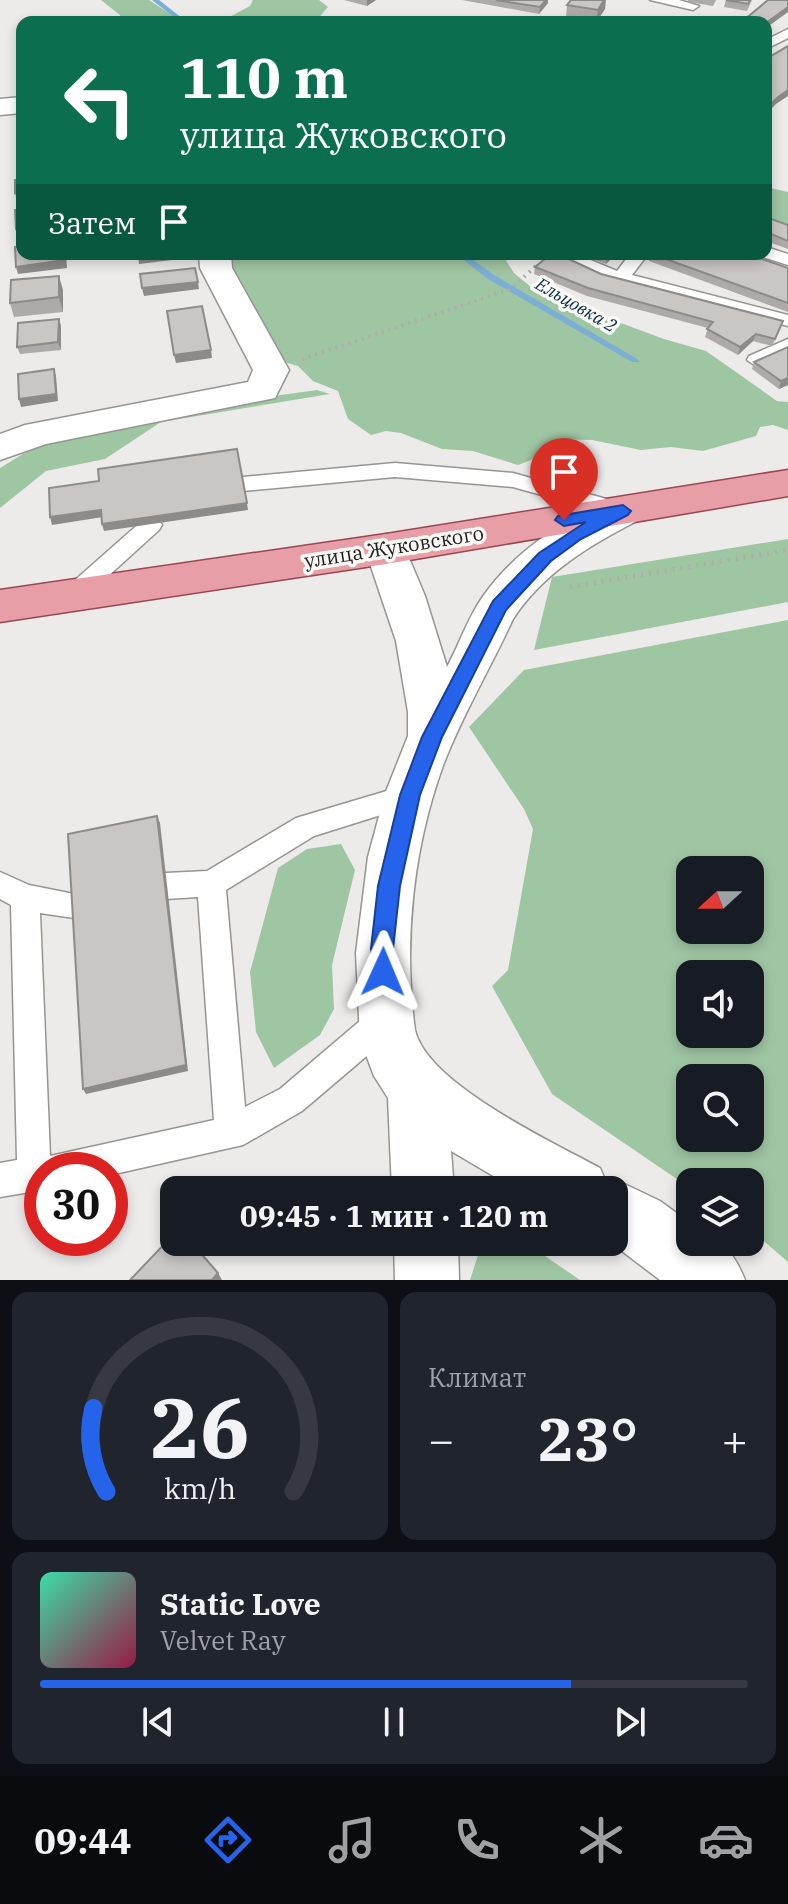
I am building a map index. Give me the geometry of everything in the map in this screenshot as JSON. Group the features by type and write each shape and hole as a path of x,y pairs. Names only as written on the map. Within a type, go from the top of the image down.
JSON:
{"main road":[{"name":"улица Жуковского","path":"0,606 386,549 788,483"}],"street":[{"path":"0,448 38,434 262,390 271,370 216,268 215,260"},
{"path":"553,1176 490,1140 417,1088 393,1056 385,1019 382,949 385,917 410,795 432,737 499,606 545,557 575,535 623,511"},
{"path":"386,549 417,635 432,698 432,737"},
{"path":"417,1088 422,1176"},
{"path":"628,1218 713,1280"},
{"path":"426,1256 427,1280"}],"lane":[{"path":"656,0 693,6"},
{"path":"576,260 621,278 788,321"},
{"path":"621,278 634,260"},
{"path":"756,360 788,345"},
{"path":"243,484 395,470 513,480 623,511"},
{"path":"74,594 151,525"},
{"path":"166,886 211,884 306,826 410,795"},
{"path":"211,884 231,1133"},
{"path":"43,1152 12,892 74,905"},
{"path":"128,1155 231,1133 291,1100 385,1019"},
{"path":"0,1180 24,1176"}],"path":[{"path":"271,370 511,289 542,260"},
{"path":"499,606 579,585 788,550"}],"green space":[{"path":"101,0 149,0 173,16 120,16"},
{"path":"253,0 319,0 328,7 320,16 231,16 250,6"},
{"path":"772,188 788,192 788,244 772,230"},
{"path":"228,260 506,260 514,273 537,292 664,339 706,351 777,401 788,402 788,430 773,425 760,427 756,436 703,451 671,447 641,450 592,440 561,439 546,443 531,460 518,465 473,451 442,449 401,433 386,431 371,435 348,419 338,391 313,381 298,366 284,362 216,268"},
{"path":"317,390 330,394 161,422 105,459 46,471 0,508 0,468 51,437 209,405"},
{"path":"788,539 788,602 534,650 552,577"},
{"path":"788,620 788,1262 764,1241 764,1168 676,1168 676,1178 552,1094 492,986 508,970 533,829 524,809 469,727 524,670"},
{"path":"341,844 355,870 332,965 334,1009 320,1035 274,1068 256,1032 250,972 278,868 307,849"},
{"path":"478,1256 545,1256 580,1280 470,1280"}],"building":[{"path":"496,0 546,0 540,7"},
{"path":"571,0 604,0 598,10 567,5"},
{"path":"726,0 750,0 748,4"},
{"path":"768,0 788,0 788,7 772,19 772,16 750,15"},
{"path":"788,46 788,90 772,103 772,55"},
{"path":"772,219 788,225 788,241 772,234"},
{"path":"15,247 16,260 65,260 16,267"},
{"path":"544,260 571,260 601,274 783,321 775,339 756,334 740,347 707,329 713,322 588,288 535,267"},
{"path":"669,260 765,260 788,268 788,303"},
{"path":"195,268 198,282 142,288 140,274"},
{"path":"59,276 59,297 10,303 11,280"},
{"path":"202,306 211,350 174,355 167,311"},
{"path":"59,319 58,342 17,347 18,323"},
{"path":"788,347 788,378 781,381 754,362"},
{"path":"54,369 56,394 19,399 18,374"},
{"path":"237,449 247,503 102,524 101,510 50,517 49,488 99,481 98,469"},
{"path":"157,816 186,1065 83,1089 68,834"},
{"path":"160,1249 160,1256 203,1256 218,1273 212,1280 130,1280"}],"waterway":[{"name":"Ельцовка 2","path":"155,0 176,16"},
{"name":"Ельцовка 2","path":"468,260 491,277 635,360"}],"route":[{"path":"383,972 382,949 389,886 410,795 432,737 499,606 545,557 575,535 623,511 564,520"}]}
